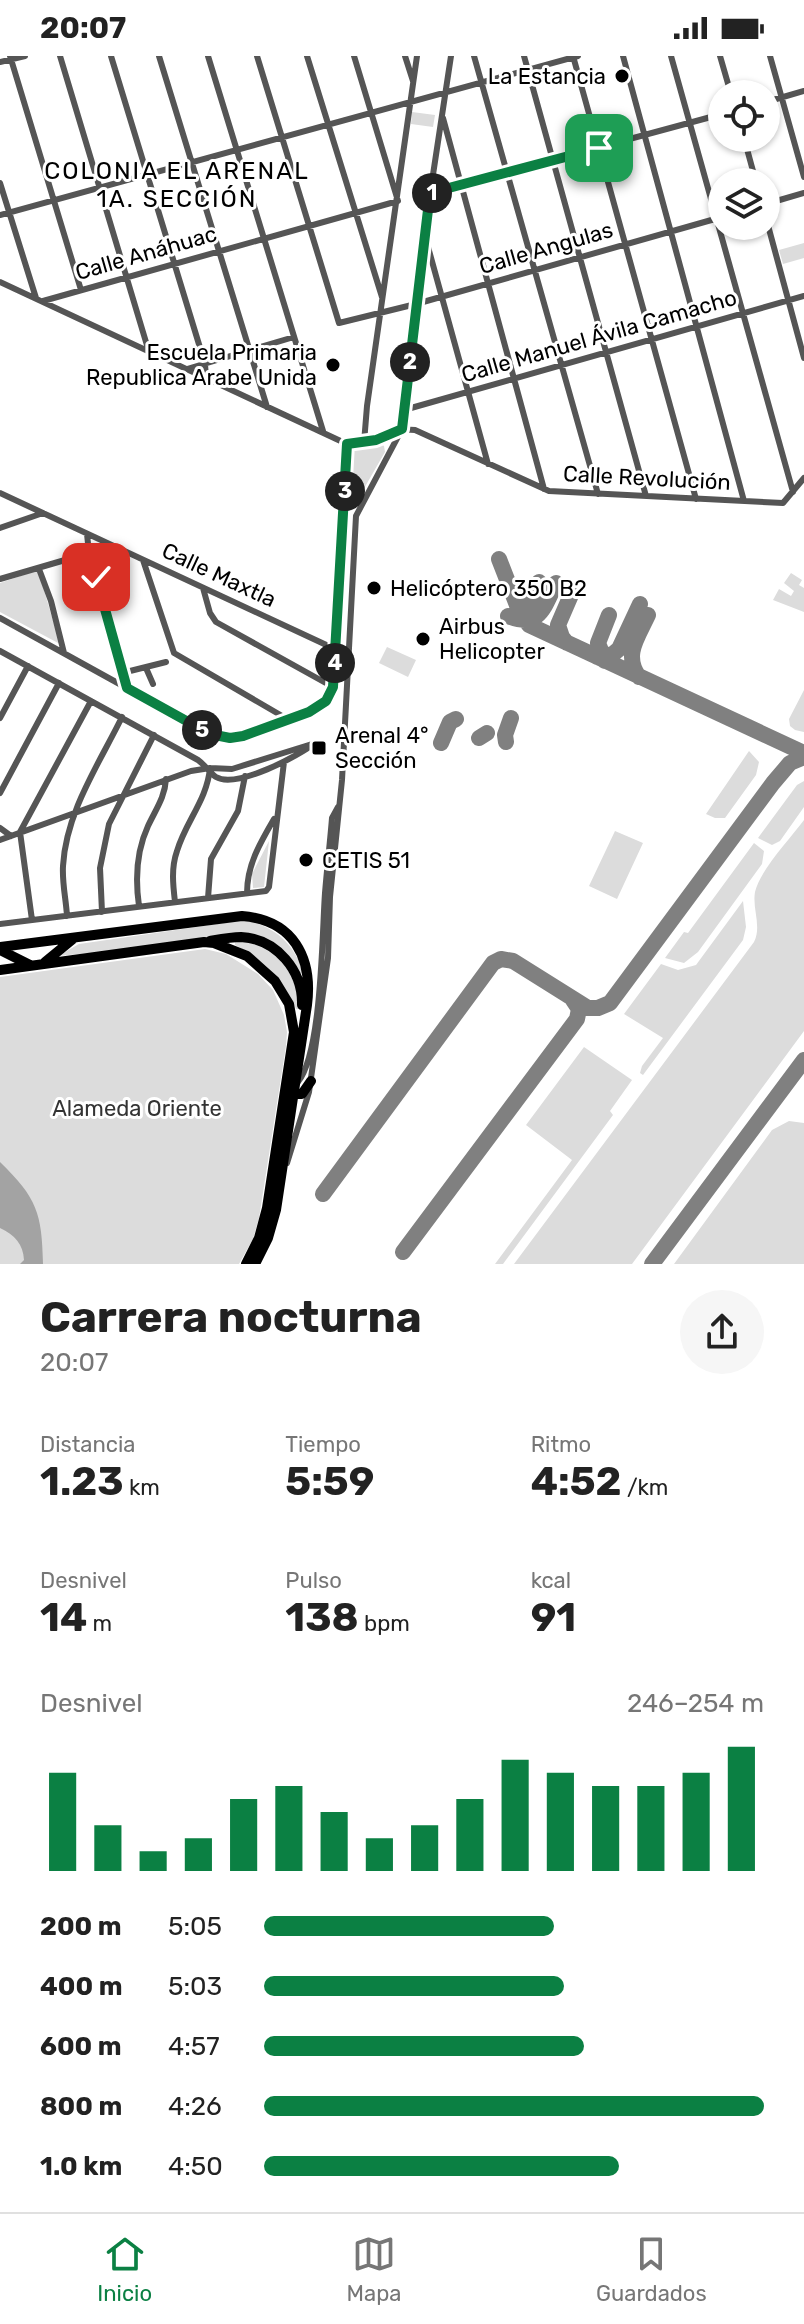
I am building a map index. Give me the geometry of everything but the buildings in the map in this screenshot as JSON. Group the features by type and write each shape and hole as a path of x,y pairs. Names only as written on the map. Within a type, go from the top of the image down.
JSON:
{"main road":[{"path":"0,948 229,916 250,916 271,923 287,934 301,952 302,1003 294,1032 281,1179 271,1228 255,1264"},
{"path":"0,970 237,937 257,940 281,955 303,976 309,991 305,1054 290,1089 263,1226 246,1264"},
{"path":"38,964 74,938"},
{"path":"204,942 240,952 272,977 289,1004 294,1032"},
{"path":"0,948 38,964"},
{"path":"290,1089 304,1093 311,1081"}],"street":[{"path":"0,62 25,56"},
{"path":"60,56 149,352"},
{"path":"111,56 205,364 206,378"},
{"path":"159,56 267,407"},
{"path":"208,56 323,433"},
{"path":"257,56 309,227"},
{"path":"307,56 383,301"},
{"path":"354,56 398,201"},
{"path":"405,56 414,84"},
{"path":"364,443 417,56"},
{"path":"281,1179 311,1081 328,958 356,516 402,429 424,234 451,56"},
{"path":"474,56 598,494"},
{"path":"524,56 646,496"},
{"path":"0,215 575,56 696,499"},
{"path":"623,56 744,501"},
{"path":"671,56 708,178"},
{"path":"720,56 727,80"},
{"path":"770,56 804,177"},
{"path":"10,58 81,290"},
{"path":"781,97 804,91"},
{"path":"442,116 544,489"},
{"path":"430,193 708,118"},
{"path":"0,183 39,300"},
{"path":"780,200 804,193"},
{"name":"Calle Anáhuac","path":"39,300 398,201"},
{"name":"Calle Angulas","path":"309,227 336,319 341,324 708,221"},
{"path":"424,234 488,464"},
{"path":"725,240 793,492"},
{"path":"772,240 804,358"},
{"path":"0,282 347,444 364,443 402,429"},
{"name":"Calle Manuel Ávila Camacho","path":"404,410 804,296"},
{"path":"187,369 294,337"},
{"name":"Calle Revolución","path":"402,429 415,430 544,489 784,503 793,492"},
{"path":"0,618 210,734 230,738 243,736 321,705 333,687 347,444"},
{"path":"793,492 804,478"},
{"name":"Calle Maxtla","path":"0,493 335,649"},
{"path":"0,528 43,513"},
{"path":"87,534 89,553 127,688"},
{"path":"0,579 89,553"},
{"path":"143,560 174,653 289,720"},
{"path":"39,569 64,653"},
{"path":"203,588 216,622 333,687"},
{"path":"0,651 154,735 210,768 217,777 232,779 245,776 284,762 315,743 232,769 210,768 166,779 0,840"},
{"path":"349,660 358,661"},
{"path":"122,673 166,662"},
{"path":"0,718 28,666"},
{"path":"146,668 153,684"},
{"path":"0,793 59,683"},
{"path":"32,920 20,832 91,701"},
{"path":"67,916 63,867 74,813 122,717"},
{"path":"102,912 101,856 109,824 154,735"},
{"path":"0,924 268,890 284,762"},
{"path":"175,902 173,872 177,851 207,790 210,768"},
{"path":"208,898 211,859 238,811 245,776"},
{"path":"139,906 137,867 141,846 162,799 166,779"},
{"path":"305,1054 311,1043 324,944 332,818 338,807"},
{"path":"247,893 247,874 260,842 277,814"},
{"path":"0,828 11,836"}],"green space":[{"path":"412,112 435,115 433,127 411,124"},
{"path":"804,243 804,258 783,264 779,250"},
{"path":"381,443 385,452 347,518 352,451"},
{"path":"38,570 60,644 0,612 0,583"},
{"path":"791,573 802,580 799,585 804,588 804,612 773,600 779,589 791,596 794,591 784,583"},
{"path":"387,647 416,660 408,677 379,663"},
{"path":"804,690 804,732 790,726 789,719"},
{"path":"749,751 759,762 756,775 725,818 706,814"},
{"path":"804,781 804,807 780,841 772,845 758,838 797,785"},
{"path":"804,820 804,1031 632,1264 514,1264 754,942 757,930 754,898 758,883"},
{"path":"615,831 643,843 617,899 589,886"},
{"path":"269,841 264,887 253,888 252,874"},
{"path":"754,843 764,851 762,864 698,952 684,963 665,958 684,932 688,933"},
{"path":"743,901 746,927 743,940 643,1075 640,1073 642,1066 663,1038 624,1014 661,964 678,970 696,965"},
{"path":"245,920 265,927 282,938 303,972 299,974 260,938 58,956 79,944"},
{"path":"235,941 261,947 281,962 294,983 299,1009 296,1009 272,971 235,945"},
{"name":"Alameda Oriente","path":"205,949 226,954 258,974 273,990 284,1015 287,1032 259,1218 253,1239 239,1264 0,1264 0,977"},
{"path":"584,1047 632,1080 610,1111 613,1115 503,1264 495,1264 572,1160 526,1125"},
{"path":"789,1121 804,1123 804,1264 674,1264 772,1130"}],"shaded area":[{"path":"0,1162 22,1186 35,1207 41,1232 43,1264 20,1264 24,1260 20,1245 0,1228"}],"taxiway":[{"path":"499,559 520,613 529,625 804,753"},
{"path":"532,623 527,606 539,582"},
{"path":"508,616 527,620 534,618 544,607 556,583"},
{"path":"567,643 558,625 574,588"},
{"path":"597,657 613,654 619,649 640,604"},
{"path":"605,661 598,643 609,615"},
{"path":"639,677 634,669 632,654 648,615"},
{"path":"506,742 505,735 511,718"},
{"path":"441,743 450,722 456,719"},
{"path":"479,738 487,733"},
{"path":"323,1194 493,963 501,959 513,961 588,1008 610,1003 773,783 790,763 804,757"},
{"path":"403,1252 577,1019 579,1009 573,1000"},
{"path":"652,1264 804,1060"}],"place":[{"name":"La Estancia","path":"622,76"},
{"name":"Escuela Primaria Republica Arabe Unida","path":"333,365"},
{"name":"Helicóptero 350 B2","path":"374,588"},
{"name":"Airbus Helicopter","path":"423,639"},
{"name":"Arenal 4° Sección","path":"319,748"},
{"name":"CETIS 51","path":"306,860"}],"district":[{"name":"COLONIA EL ARENAL 1A. SECCIÓN","path":"177,185"}],"route":[{"path":"96,577 127,688 185,721 210,734 235,737 309,712 326,701 333,687 347,444 387,437 402,429 430,193 599,148"}]}
